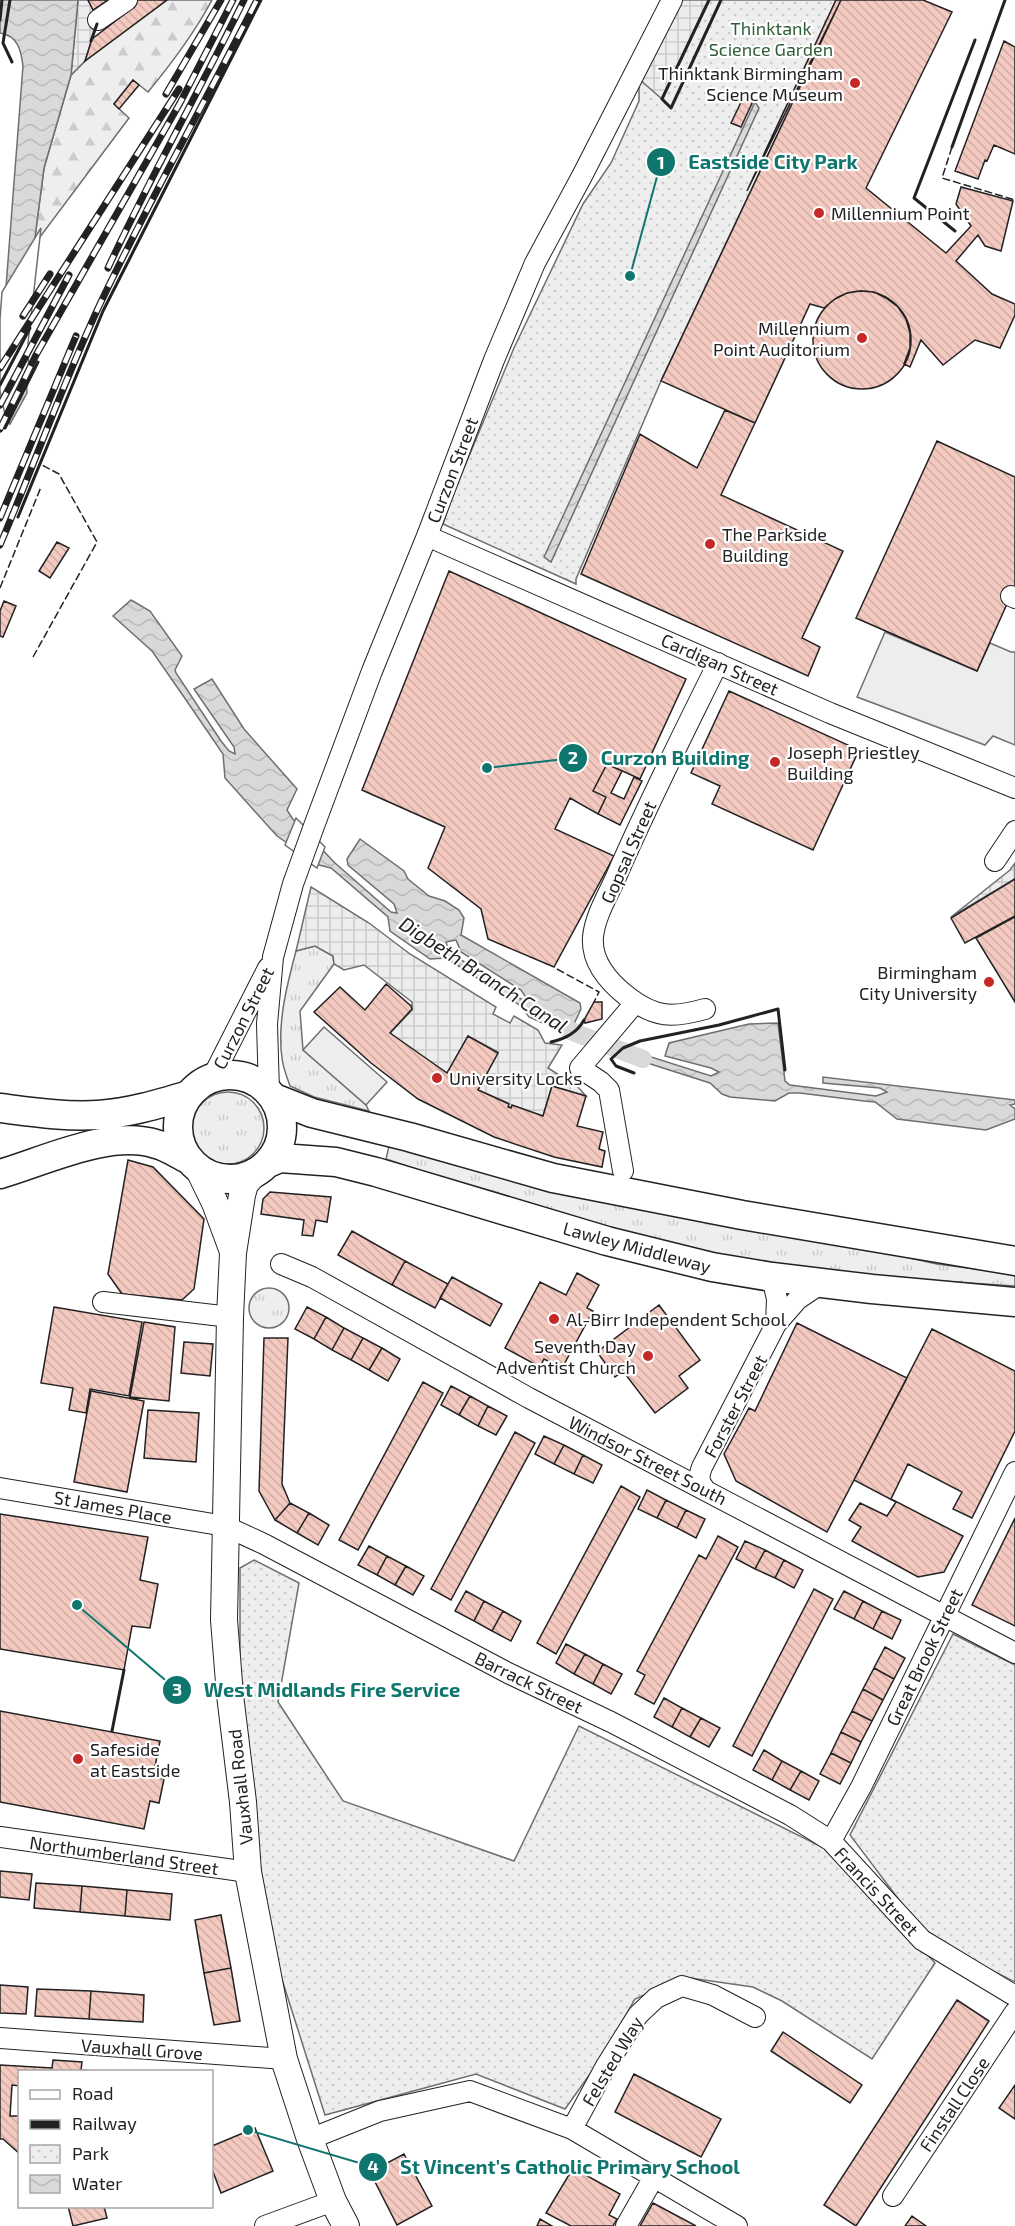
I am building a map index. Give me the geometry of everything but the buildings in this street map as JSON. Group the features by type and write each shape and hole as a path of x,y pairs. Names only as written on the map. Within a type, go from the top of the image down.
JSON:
{"highway":[{"path":"194,1164 182,1148 179,1135 178,1121 182,1107 199,1085 224,1075 248,1078 271,1095 312,1113 409,1137 553,1178 742,1215 1015,1261"},
{"path":"0,1108 76,1116 101,1115 189,1095"},
{"path":"0,1174 102,1142 122,1141 158,1144 207,1174 226,1179 246,1177 261,1168 278,1149 282,1132 281,1114 271,1095"},
{"name":"Lawley Middleway","path":"261,1168 280,1158 336,1162 607,1241 712,1267 822,1283 1015,1302"}],"main road":[{"name":"Vauxhall Road","path":"194,1164 215,1203 233,1253"},
{"name":"Vauxhall Road","path":"261,1168 245,1184 233,1253 224,1620 248,1872 284,2059 333,2201 346,2226"}],"street":[{"path":"98,20 127,0"},
{"name":"Curzon Street","path":"212,1078 273,957 314,826 372,671 427,536 494,360 535,263 672,0"},
{"name":"Cardigan Street","path":"427,536 830,713 1015,788"},
{"name":"Gopsal Street","path":"705,1009 694,1012 656,1014 635,1002 616,987 598,962 594,948 595,928 626,853 718,663"},
{"path":"995,861 1015,831"},
{"name":"Curzon Street","path":"271,1095 267,1024 273,957"},
{"path":"623,1171 609,1090 580,1068 635,1002"},
{"name":"Windsor Street South","path":"282,1264 312,1277 529,1398 1015,1653"},
{"name":"Forster Street","path":"772,1277 777,1299 777,1324"},
{"name":"Forster Street","path":"704,1488 700,1484 699,1475 702,1467 777,1324 798,1299 822,1283"},
{"path":"103,1302 230,1317"},
{"name":"Great Brook Street","path":"831,1841 861,1786 1015,1472"},
{"name":"St James Place","path":"0,1488 225,1526"},
{"name":"Barrack Street","path":"225,1526 498,1668 611,1722 790,1815 831,1841"},
{"name":"Northumberland Street","path":"0,1837 248,1872"},
{"name":"Francis Street","path":"831,1841 922,1940 1015,1996"},
{"name":"Felsted Way","path":"572,2129 606,2066 638,2015 656,1998 682,1986 713,1995 755,2018"},
{"name":"Finstall Close","path":"893,2196 1015,2012"},
{"name":"Vauxhall Grove","path":"0,2038 284,2059"},
{"path":"310,2139 380,2111 470,2091 572,2129 737,2226"},
{"path":"626,2226 654,2177"},
{"path":"265,2226 333,2201"}],"green space":[{"path":"167,0 212,0 182,48 148,92 133,80 114,104 129,118 34,245 44,168 71,75 85,61"},
{"name":"Thinktank Science Garden","path":"678,0 836,0 764,154 841,0 661,381 576,579 576,584 443,524 514,348 583,204 611,163 639,101 639,79"},
{"path":"315,946 333,956 334,964 300,1011 303,1050 366,1105 369,1111 314,1097 290,1086 285,1072 281,1031 289,977 296,951"},
{"path":"221,1092 235,1092 254,1102 264,1121 264,1135 254,1154 235,1164 221,1164 202,1154 192,1135 192,1121 202,1102"},
{"path":"390,1142 937,1264 1015,1274 1015,1286 848,1275 747,1261 658,1242 531,1207 386,1159"},
{"path":"269,1288 283,1294 289,1308 283,1322 269,1328 255,1322 249,1308 255,1294"},
{"path":"254,1560 299,1583 278,1702 343,1801 514,1861 579,1726 834,1853 935,1963 872,2059 782,2001 753,1987 683,1977 635,1999 600,2060 565,2109 476,2074 325,2115 279,1970 262,1879 240,1698 240,1568"},
{"path":"953,1634 1015,1665 1015,1982 927,1937 850,1835"}],"shaded area":[{"path":"78,0 88,0 98,20 85,61 71,75"},
{"path":"672,0 709,0 662,99 639,79"},
{"path":"885,632 977,671 990,643 1015,652 1015,745 993,736 985,745 857,697"},
{"path":"1015,863 1015,879 951,917 1010,870"},
{"path":"311,887 369,923 410,954 496,1007 493,1014 510,1023 514,1016 538,1030 545,1043 562,1045 548,1068 578,1087 586,1096 552,1086 543,1116 508,1107 508,1103 478,1090 498,1052 468,1036 447,1073 419,1056 390,1033 412,1010 412,1002 364,965 344,970 334,964 333,956 315,946 296,951"},
{"path":"324,1027 387,1082 366,1105 303,1050"}],"water":[{"path":"0,0 78,0 71,75 44,168 34,245 25,343 27,393 10,424 7,414 6,287 23,66 18,45 11,37 0,33"},
{"path":"755,102 759,108 551,562 544,557"},
{"path":"131,600 150,611 182,656 175,670 176,673 221,741 229,751 235,754 234,747 194,689 212,679 244,729 297,789 287,810 292,818 335,863 391,912 397,913 394,904 348,865 347,859 360,839 404,871 408,879 429,896 445,901 459,910 464,918 461,935 580,1003 581,1009 574,1024 577,1029 569,1035 529,1017 521,1006 446,958 430,959 390,931 388,917 331,868 319,865 277,836 225,778 223,754 152,651 113,616","holes":["456,940 461,952 521,990 527,999 521,999 449,952 446,942"]},
{"path":"778,1023 785,1081 790,1085 876,1096 887,1092 880,1088 823,1083 823,1077 1015,1100 1015,1104 1010,1105 1015,1109 1015,1119 986,1130 897,1119 875,1102 800,1093 789,1093 775,1101 730,1097 722,1094 710,1083 616,1053 623,1048 711,1076 719,1072 665,1056 669,1043 749,1024"}],"pier":[{"path":"41,228 28,343 29,379 7,424 0,391 2,292"},
{"path":"296,818 325,847 317,868 285,845"}],"waterway":[{"name":"Digbeth Branch Canal","path":"553,1020 573,1032 643,1059"}],"railway":[{"path":"166,94 221,0"},
{"path":"0,429 36,355 180,103 233,0"},
{"path":"108,268 244,0"},
{"path":"0,545 100,304 257,0"},
{"path":"0,368 179,89"},
{"path":"23,316 50,274"},
{"path":"0,405 69,275"},
{"path":"0,518 76,336"}],"fence":[{"path":"952,147 942,178 1015,200"},
{"path":"33,657 97,542 59,474 42,465"},
{"path":"0,588 41,487"},
{"path":"557,969 599,992 594,1002"}],"wall":[{"path":"0,20 2,0"},
{"path":"10,0 3,43 12,62"},
{"path":"18,517 103,311 261,0"},
{"path":"709,0 662,99 671,108 721,0"},
{"path":"952,147 1005,0"},
{"path":"91,41 97,24"},
{"path":"955,231 914,198 975,40"},
{"path":"0,385 30,328"},
{"path":"5,428 38,362"},
{"path":"634,1073 616,1066 611,1059 623,1048 640,1041 719,1025 778,1009 785,1070"},
{"path":"551,1042 570,1035 584,1020"},
{"path":"112,1731 124,1670"}],"place":[{"name":"Thinktank Birmingham Science Museum","path":"855,83"},
{"name":"Millennium Point","path":"819,213"},
{"name":"Eastside City Park","path":"630,276"},
{"name":"Millennium Point Auditorium","path":"862,338"},
{"name":"The Parkside Building","path":"710,544"},
{"name":"Joseph Priestley Building","path":"775,762"},
{"name":"Curzon Building","path":"487,768"},
{"name":"Birmingham City University","path":"989,982"},
{"name":"University Locks","path":"437,1078"},
{"name":"Al-Birr Independent School","path":"554,1319"},
{"name":"Seventh Day Adventist Church","path":"648,1356"},
{"name":"West Midlands Fire Service","path":"77,1605"},
{"name":"Safeside at Eastside","path":"78,1759"},
{"name":"St Vincent's Catholic Primary School","path":"248,2130"}]}
